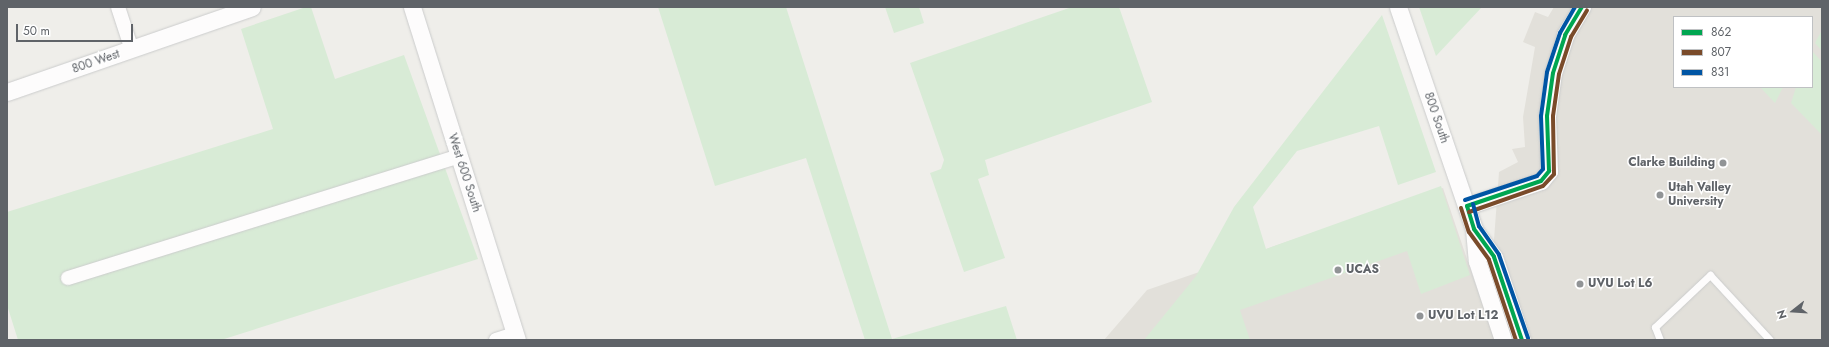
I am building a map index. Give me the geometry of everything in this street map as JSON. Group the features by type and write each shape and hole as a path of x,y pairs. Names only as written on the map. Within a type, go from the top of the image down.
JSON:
{"street":[{"path":"118,7 132,50"},
{"name":"800 West","path":"7,92 132,50 252,7"},
{"name":"West 600 South","path":"412,7 516,337"},
{"name":"800 South","path":"1398,7 1474,229 1477,261 1503,340"},
{"path":"1466,206 1541,181 1549,171 1547,116 1553,74 1565,35 1582,7"},
{"path":"68,278 459,156"},
{"name":"800 South","path":"1474,229 1494,257 1522,340"},
{"path":"496,340 516,337"}],"lane":[{"path":"1660,340 1655,327 1710,275 1770,340"}],"shaded area":[{"name":"Utah Valley University","path":"1554,7 1822,7 1822,340 1104,340 1147,290 1443,188 1488,321 1499,172 1518,162 1512,149 1525,147 1523,117 1535,47 1523,42 1535,12 1548,17"}],"green space":[{"path":"306,7 311,7 335,79 404,55 478,259 221,340 18,340 7,305 7,212 273,129 241,29"},
{"path":"658,7 786,7 892,339 1006,306 1017,340 865,340 806,158 715,186"},
{"path":"885,7 919,7 924,23 894,33"},
{"path":"1072,7 1119,7 1152,102 985,160 989,175 978,179 1005,258 964,272 930,173 941,169 944,160 910,63"},
{"path":"1419,7 1482,7 1436,56"},
{"path":"1382,15 1436,172 1398,185 1379,126 1297,151 1253,207 1266,249 1441,186 1470,275 1421,294 1407,251 1240,310 1250,340 1144,340 1196,276 1234,207"},
{"path":"1822,30 1822,51 1815,43"},
{"path":"1813,52 1822,62 1822,135 1791,103 1796,88 1813,88"},
{"path":"1761,88 1782,88 1775,103"}],"transit line":[{"name":"831","path":"1465,200 1537,176 1543,169 1541,116 1547,72 1560,33 1575,7"},
{"name":"862","path":"1467,206 1541,181 1549,171 1547,116 1553,73 1565,35 1582,7"},
{"name":"807","path":"1469,212 1543,186 1554,174 1553,116 1559,74 1571,37 1587,10"},
{"name":"831","path":"1473,204 1479,226 1499,255 1528,338"},
{"name":"862","path":"1467,206 1474,229 1494,257 1522,340"},
{"name":"807","path":"1461,208 1469,232 1489,260 1516,340"}],"place":[{"name":"Clarke Building","path":"1723,163"},
{"name":"Utah Valley University","path":"1660,195"},
{"name":"UCAS","path":"1338,270"},
{"name":"UVU Lot L6","path":"1580,284"},
{"name":"UVU Lot L12","path":"1420,316"}]}
